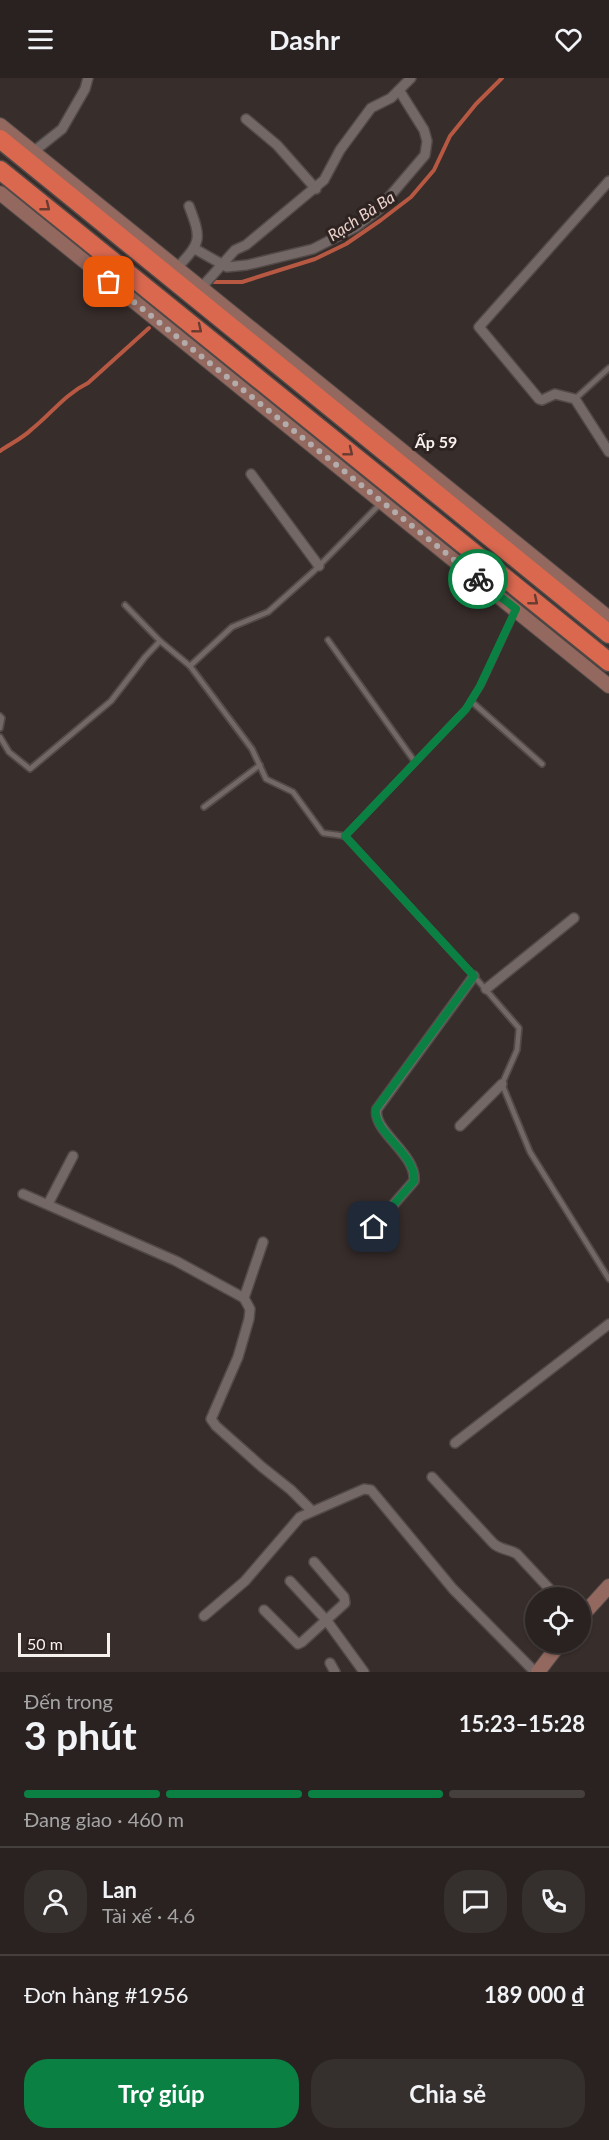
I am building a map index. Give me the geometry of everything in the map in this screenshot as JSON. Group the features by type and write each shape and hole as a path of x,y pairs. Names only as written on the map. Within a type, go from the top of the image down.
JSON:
{"highway":[{"path":"0,139 609,634"},
{"path":"0,170 609,662"}],"street":[{"path":"33,152 62,129 85,88 88,78"},
{"path":"201,288 235,250 246,245 316,189 324,180 340,150 371,108 390,98 411,78"},
{"path":"195,249 222,264 233,267 313,249 356,227 378,210 425,155 428,141 424,130 399,90"},
{"path":"246,119 277,145 316,189"},
{"path":"0,125 609,618"},
{"path":"609,181 478,327 539,399 557,394 575,399 609,452"},
{"path":"0,193 609,686"},
{"path":"177,268 195,249 198,242 197,228 189,206"},
{"path":"251,474 319,566"},
{"path":"486,989 574,918"},
{"path":"374,1227 415,1177 411,1164 380,1123 375,1113 376,1109 474,976"},
{"path":"460,1126 502,1084"},
{"path":"48,1204 73,1156"},
{"path":"23,1194 194,1270 244,1298 250,1309 249,1319 238,1357 211,1416 211,1421 312,1511"},
{"path":"244,1298 263,1242"},
{"path":"455,1443 609,1324"},
{"path":"432,1477 493,1543 499,1548 511,1550 517,1554 548,1587"},
{"path":"204,1616 245,1581 300,1517 364,1489 370,1491 453,1589 536,1672 552,1653"},
{"path":"264,1610 298,1644 327,1621 346,1601 314,1562"},
{"path":"290,1581 327,1621 364,1672"},
{"path":"591,1606 609,1586"},
{"path":"330,1663 335,1672"}],"lane":[{"path":"575,399 609,368"},
{"path":"190,666 232,627 268,612 319,566 381,503"},
{"path":"125,605 160,641 190,666 252,750 266,779 292,792 323,833 345,836 519,1028 517,1050 502,1084 530,1152 609,1279"},
{"path":"345,836 466,709 480,686 516,609"},
{"path":"328,640 415,762"},
{"path":"0,737 9,752 30,769 111,701 160,641"},
{"path":"471,701 542,764"},
{"path":"0,716 2,718 0,728"},
{"path":"204,807 260,765"}],"waterway":[{"name":"Rạch Bà Ba","path":"214,282 242,282 315,259 346,244 381,220 411,197 434,170 450,136 476,104 502,78"},
{"name":"Rạch Bà Ba","path":"0,451 21,438 65,398 88,383 149,328"}],"way so far":[{"path":"109,282 478,579"}],"district":[{"name":"Ấp 59","path":"436,442"}],"route":[{"path":"374,1227 415,1177 411,1164 380,1123 375,1113 376,1109 474,976 345,836 466,709 480,686 516,609 478,579"}]}
